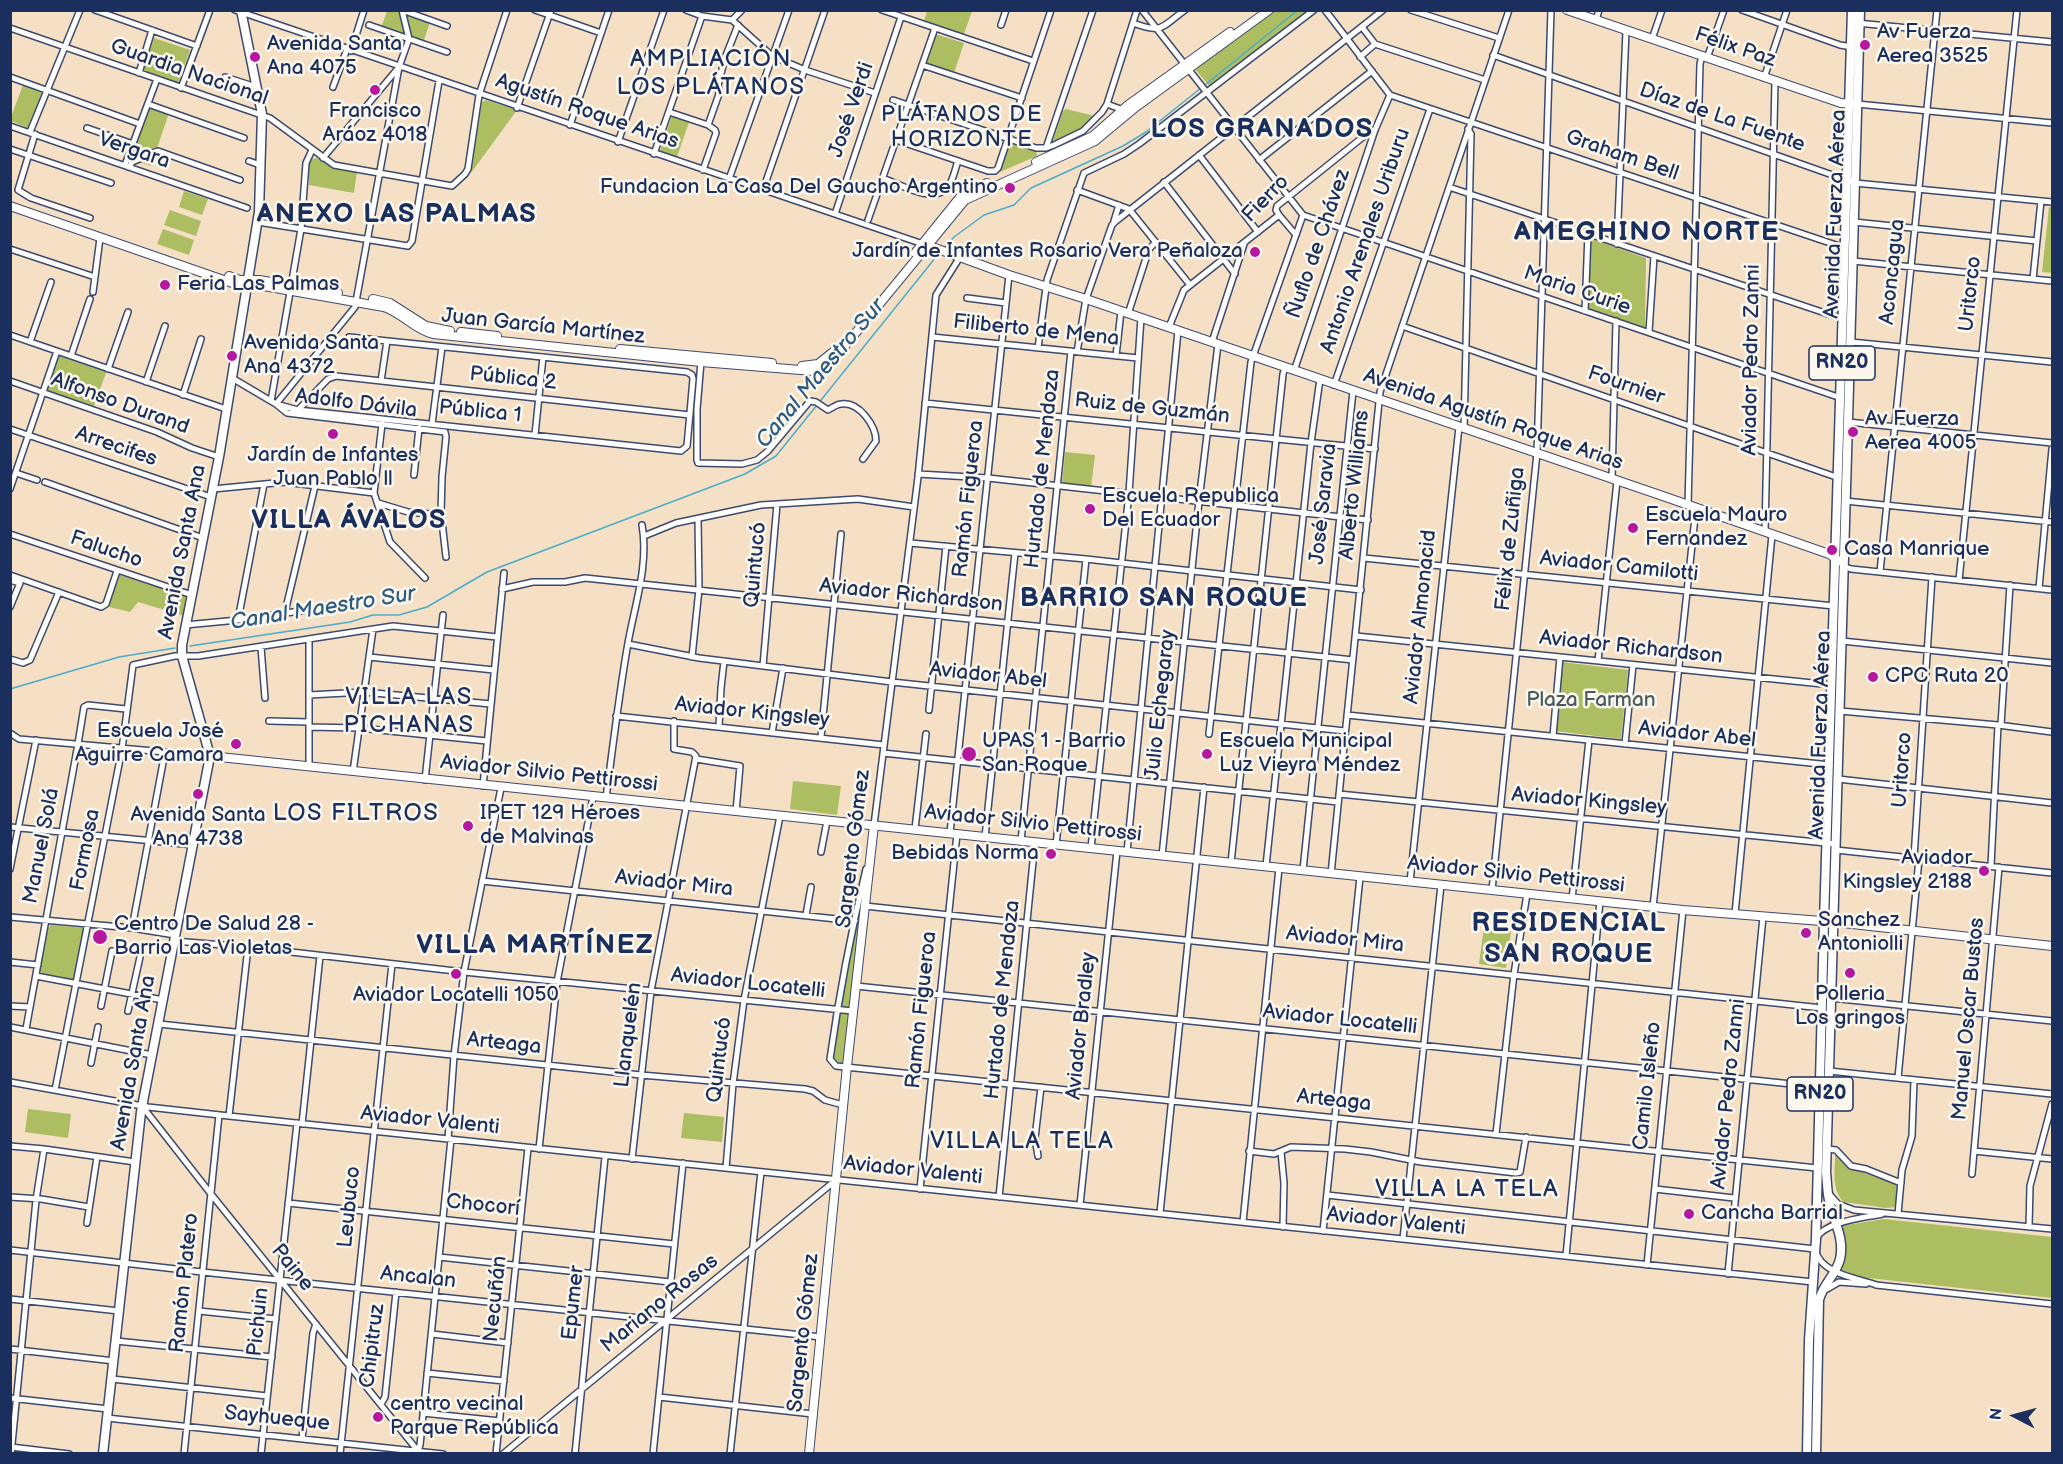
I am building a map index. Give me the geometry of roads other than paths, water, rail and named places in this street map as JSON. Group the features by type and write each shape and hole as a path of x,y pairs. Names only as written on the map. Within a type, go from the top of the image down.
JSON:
{"main road":[{"path":"926,244 965,200 1095,141 1136,106 1260,10"},
{"path":"926,244 964,194 1088,139 1123,110 1269,10"},
{"name":"Félix Paz","path":"1567,10 1764,78 1841,103 1853,104"},
{"name":"Avenida Fuerza Aérea","path":"1807,1454 1824,922 1838,779 1843,566 1842,501 1839,478 1845,248 1851,181 1856,23 1852,10"},
{"name":"Avenida Fuerza Aérea","path":"1853,104 1851,47 1860,10"},
{"name":"Avenida Santa Ana","path":"103,1454 142,1106 210,756 182,656 182,640 219,457 258,222 262,114 239,11"},
{"name":"Avenida Fuerza Aérea","path":"1816,1454 1819,1300 1824,1285 1835,1272 1841,1252 1841,1238 1827,1188 1834,922 1830,765 1836,557 1848,422 1851,342 1854,222 1851,181"},
{"name":"Juan García Martínez","path":"10,204 248,283 390,303 423,325 441,330 809,366 822,362 832,353 926,244"},
{"name":"Juan García Martínez","path":"10,204 100,238 238,285 248,283"},
{"name":"Avenida Agustín Roque Arias","path":"926,244 1009,275 1169,327 1836,557"},
{"name":"Juan García Martínez","path":"358,299 389,308 417,328 433,334 702,363 805,371 821,369 835,358 926,244"},
{"path":"1836,557 1843,566"},
{"path":"1832,685 1837,688 1839,740"},
{"name":"Aviador Silvio Pettirossi","path":"210,756 1572,899 1834,922 2052,946"},
{"name":"Sargento Gómez","path":"809,1454 847,1066 874,825"}],"street":[{"path":"80,10 32,133 18,190 31,198 90,218"},
{"path":"95,10 197,46"},
{"path":"181,88 210,10"},
{"path":"333,87 364,10"},
{"path":"479,95 507,10"},
{"path":"535,10 550,13 601,33"},
{"path":"570,125 609,10"},
{"path":"618,142 664,10"},
{"path":"686,10 702,16 732,20 772,56 805,70 875,93"},
{"path":"732,20 742,10"},
{"path":"729,179 789,10"},
{"path":"764,190 825,10"},
{"path":"882,10 1033,62"},
{"path":"1001,25 1006,10"},
{"path":"896,140 988,171 995,171 1009,138 1051,10"},
{"path":"1046,148 1093,10"},
{"path":"893,100 1036,148 1046,148 1088,128 1107,104 1137,10"},
{"path":"1142,10 1303,215 1252,356 1209,734"},
{"path":"1133,23 1158,30 1185,10"},
{"path":"1038,348 1046,286 1084,173 1131,150 1314,10"},
{"path":"1325,10 1390,95"},
{"path":"1112,225 1129,209 1383,10"},
{"path":"1411,10 1499,38"},
{"name":"Alberto Williams","path":"1331,874 1380,392 1509,10"},
{"name":"Félix de Zuñiga","path":"1492,890 1537,453 1551,10"},
{"path":"1596,20 1599,10"},
{"path":"1652,39 1662,10"},
{"path":"1653,907 1687,591 1692,506 1691,346 1700,64 1724,10"},
{"path":"1742,10 1851,47"},
{"path":"1764,78 1787,10"},
{"name":"Aconcagua","path":"1880,572 1937,10"},
{"name":"Uritorco","path":"1959,580 2017,10"},
{"name":"Agustín Roque Arias","path":"239,11 479,95 926,244"},
{"path":"402,11 447,26"},
{"path":"274,403 355,307 358,299 399,67 409,39 402,11"},
{"path":"518,108 550,13"},
{"name":"José Verdi","path":"835,214 875,93 897,14"},
{"path":"654,154 702,16"},
{"path":"1856,23 2052,42"},
{"path":"369,25 447,52"},
{"path":"708,125 718,94 725,58 738,25"},
{"path":"1362,27 1375,44 1485,80"},
{"name":"Guardia Nacional","path":"10,28 262,114 275,120 334,165 452,186 468,169 479,95"},
{"path":"868,220 935,28"},
{"path":"138,73 152,30"},
{"path":"1617,244 1626,31"},
{"path":"1360,57 1375,44"},
{"name":"Díaz de La Fuente","path":"1494,55 1851,181 2052,202"},
{"path":"922,65 1022,98"},
{"path":"322,158 399,67"},
{"path":"1259,160 1371,71"},
{"path":"225,77 256,87"},
{"path":"10,78 140,124"},
{"path":"128,166 133,144 157,79"},
{"path":"258,222 408,246 412,241 439,81"},
{"name":"Aviador Pedro Zanni","path":"1735,914 1766,599 1767,374 1775,81"},
{"name":"Graham Bell","path":"1390,95 1845,248"},
{"name":"Ñuflo de Chávez","path":"1294,371 1390,95"},
{"path":"148,104 244,138"},
{"path":"1107,104 1123,110"},
{"path":"1853,104 2052,123"},
{"name":"Antonio Arenales Uriburu","path":"1334,385 1430,109"},
{"path":"669,112 708,125 715,130 716,133 703,170"},
{"name":"Vergara","path":"10,126 247,208"},
{"path":"87,128 133,144"},
{"name":"Aviador Almonacid","path":"1410,882 1443,566 1461,428 1471,194 1471,134 1468,129"},
{"name":"Fierro","path":"1169,327 1181,296 1190,285 1279,215 1275,208 1288,197 1368,133 1376,130"},
{"path":"10,149 111,183"},
{"path":"274,403 301,229 306,163 312,150"},
{"path":"128,166 158,151 240,180"},
{"path":"1199,155 1258,232"},
{"path":"883,178 931,195 945,190 949,185 958,161"},
{"path":"249,162 261,165"},
{"path":"1164,182 1235,274"},
{"path":"1449,187 1843,319"},
{"path":"1077,190 1129,209 1190,285"},
{"path":"2033,279 2041,201"},
{"name":"Hurtado de Mendoza","path":"1021,841 1065,416 1074,351 1086,299 1119,205"},
{"path":"1279,215 1296,235"},
{"name":"Maria Curie","path":"1303,215 1841,398"},
{"path":"1854,222 2037,241"},
{"path":"1585,311 1587,234"},
{"path":"93,292 100,238"},
{"path":"1116,356 1125,313 1149,249 1156,242"},
{"name":"Julio Echegaray","path":"1162,856 1215,343 1244,243"},
{"path":"10,249 95,277"},
{"path":"1649,332 1654,256"},
{"name":"Sargento Gómez","path":"874,825 918,474 938,292 960,257"},
{"path":"1853,261 2052,281"},
{"name":"Ramón Figueroa","path":"920,1189 949,915 958,761 1009,275"},
{"path":"30,342 51,282"},
{"path":"967,298 1006,303"},
{"path":"71,356 90,299"},
{"path":"108,369 128,312"},
{"path":"1091,848 1129,493 1141,318"},
{"path":"1598,661 1614,480 1616,321"},
{"path":"146,382 165,326"},
{"name":"Fournier","path":"1402,326 1839,478"},
{"path":"1127,852 1179,331"},
{"path":"10,335 226,409"},
{"path":"349,337 685,371 691,374 693,379 690,415"},
{"name":"Filiberto de Mena","path":"932,337 1138,358"},
{"path":"183,394 201,339"},
{"path":"381,381 387,341"},
{"path":"1851,342 2052,362"},
{"path":"432,424 442,347"},
{"path":"10,489 57,351"},
{"path":"535,435 543,357"},
{"path":"702,363 698,409 697,460 699,463 742,464 757,460 810,401 828,410 839,404 848,404 858,409 874,429 876,441 863,459"},
{"path":"1231,863 1285,368"},
{"name":"Pública 2","path":"298,410 332,376 690,415"},
{"name":"Adolfo Dávila","path":"232,378 287,413 443,432 446,437 441,515"},
{"name":"Antonio Arenales Uriburu","path":"1266,867 1311,443 1320,380"},
{"name":"Alfonso Durand","path":"10,381 157,432 219,457"},
{"name":"José Saravia","path":"1303,870 1353,391"},
{"name":"Pública 1","path":"274,403 298,410 681,451 687,446 690,415"},
{"name":"Ruiz de Guzmán","path":"925,403 995,408 1375,449"},
{"path":"1848,422 2052,443"},
{"path":"382,424 374,493 390,542 425,578"},
{"path":"414,475 419,428"},
{"name":"Arrecifes","path":"10,429 212,493"},
{"path":"2039,588 2052,449"},
{"path":"16,473 37,480"},
{"path":"918,474 988,478 1368,520"},
{"path":"45,482 204,538"},
{"path":"212,493 285,482 374,493"},
{"path":"238,620 264,484"},
{"path":"285,612 315,486"},
{"path":"644,536 669,525 745,508 777,504 858,499 914,507"},
{"path":"1842,501 2052,522"},
{"path":"378,503 408,512 441,515 446,557"},
{"name":"Quintucó","path":"763,666 777,504"},
{"path":"692,657 699,590 698,519"},
{"path":"606,798 616,716 644,566 642,525"},
{"name":"Falucho","path":"10,534 192,595"},
{"path":"820,737 841,534"},
{"path":"909,543 1086,559 1361,590"},
{"path":"929,710 946,546"},
{"path":"986,837 1015,553"},
{"name":"Aviador Camilotti","path":"1364,558 1834,606"},
{"path":"1056,844 1086,559"},
{"path":"1843,566 1851,569 2052,590"},
{"path":"10,575 101,607 106,604 117,571"},
{"path":"483,786 504,573"},
{"name":"Uritorco","path":"1898,1078 1917,858 1918,788 1932,577"},
{"name":"Aviador Richardson","path":"502,589 528,583 565,582 582,578 1353,660"},
{"path":"10,580 20,584 10,607"},
{"path":"1991,866 2010,585"},
{"path":"10,659 23,663 30,660 59,592"},
{"path":"185,625 341,605"},
{"path":"425,780 443,615"},
{"path":"182,656 198,656 393,626 498,637"},
{"path":"353,772 373,629"},
{"name":"Aviador Richardson","path":"1356,636 1832,685"},
{"path":"309,640 309,767"},
{"path":"1842,641 2052,663"},
{"name":"Aviador Abel","path":"628,644 692,657 892,682 1345,731"},
{"path":"261,647 265,698"},
{"name":"Formosa","path":"56,1090 122,749 133,665 182,656"},
{"path":"369,657 494,670"},
{"path":"1553,736 1560,657"},
{"path":"719,727 720,688 724,661"},
{"path":"1625,744 1633,665"},
{"path":"772,733 783,668"},
{"path":"309,695 364,692 491,704"},
{"name":"Manuel Solá","path":"26,1029 84,707 85,705 126,709"},
{"path":"1840,711 2000,725 2052,732"},
{"name":"Aviador Abel","path":"1347,715 1830,765"},
{"name":"Aviador Kingsley","path":"616,716 884,745"},
{"path":"269,721 487,741"},
{"path":"674,721 674,749 692,752 696,759 740,766 736,812"},
{"path":"10,733 16,738 10,744"},
{"path":"915,830 926,734"},
{"name":"Aviador Silvio Pettirossi","path":"16,738 210,756"},
{"path":"10,869 36,740"},
{"path":"1572,899 1589,740"},
{"path":"132,928 165,752"},
{"path":"884,753 1338,802"},
{"name":"Llanquelén","path":"632,1159 651,991 696,759"},
{"path":"1838,779 2052,803"},
{"path":"1160,1213 1204,787"},
{"path":"418,1452 432,1334 443,1219 454,1056 464,972 501,788"},
{"name":"Aviador Kingsley","path":"1339,794 1742,834 1917,858 2052,873"},
{"path":"539,1149 557,982 593,797"},
{"name":"Quintucó","path":"726,1168 733,1084 744,1000 780,816"},
{"path":"821,852 827,821"},
{"path":"10,827 194,845"},
{"name":"Hurtado de Mendoza","path":"999,1197 1035,842"},
{"name":"Aviador Bradley","path":"1080,1205 1117,851"},
{"path":"847,1066 836,1066 830,1059 854,920 870,853"},
{"name":"Manuel Oscar Bustos","path":"1972,1174 1999,867"},
{"path":"1243,1222 1279,868"},
{"path":"1323,1231 1360,877"},
{"name":"Aviador Mira","path":"482,880 863,921"},
{"path":"1403,1239 1441,885"},
{"path":"806,915 811,886"},
{"path":"1496,1134 1514,974 1527,894"},
{"path":"1566,1256 1600,901"},
{"name":"Aviador Mira","path":"864,906 1822,1008"},
{"name":"Camilo Isleño","path":"1647,1265 1683,910"},
{"name":"Aviador Locatelli","path":"10,917 132,928 175,938 320,956 853,1011"},
{"name":"Aviador Pedro Zanni","path":"1728,1274 1763,917"},
{"path":"229,1116 248,947"},
{"path":"101,1006 112,951"},
{"name":"Pichuin","path":"261,1454 288,1203 311,1040 320,956"},
{"path":"128,1011 140,957"},
{"path":"10,962 38,965"},
{"name":"Leubuco","path":"340,1454 392,964"},
{"path":"36,976 163,1000"},
{"name":"Aviador Locatelli","path":"856,986 1820,1087"},
{"path":"1832,998 2052,1021"},
{"path":"10,1006 30,1008"},
{"name":"Arteaga","path":"159,1024 549,1066 805,1089 813,1091 825,1100 843,1105"},
{"path":"10,1027 153,1055"},
{"path":"91,1063 98,1027"},
{"name":"Arteaga","path":"847,1066 1817,1168"},
{"path":"1829,1071 2052,1094"},
{"path":"1898,1214 1903,1165 1912,1136 1914,1080"},
{"name":"Aviador Valenti","path":"10,1082 142,1106 299,1124 1813,1282"},
{"path":"1038,1156 1035,1138 1041,1087"},
{"path":"2029,1227 2029,1195 2052,1104"},
{"name":"Paine","path":"142,1106 418,1452"},
{"name":"Ramón Platero","path":"184,1454 219,1115"},
{"path":"1249,1152 1274,1154 1291,1147 1331,1148 1371,1152 1412,1161 1516,1173 1520,1172 1526,1137"},
{"path":"10,1146 135,1162"},
{"name":"Necuñán","path":"496,1454 528,1148"},
{"path":"44,1149 36,1200 27,1301 14,1398 11,1449 69,1454"},
{"path":"1827,1149 1836,1150 1851,1166 1866,1169 1901,1183"},
{"path":"1974,1151 2052,1159"},
{"path":"1281,1152 1284,1175 1283,1227"},
{"path":"87,1223 96,1157"},
{"name":"Epumer","path":"575,1454 605,1157"},
{"path":"653,1454 683,1163"},
{"path":"730,1454 761,1172"},
{"name":"Mariano Rosas","path":"503,1454 836,1180"},
{"path":"1827,1188 1833,1199 1844,1208 2052,1229"},
{"path":"1654,1189 1734,1198"},
{"path":"1327,1195 1731,1240 1815,1244"},
{"path":"10,1197 89,1207"},
{"name":"Chocorí","path":"288,1203 674,1244"},
{"path":"1877,1285 1835,1272 1820,1262 1815,1244 1824,1230 1837,1224 1886,1213"},
{"name":"Ancalan","path":"10,1250 822,1337"},
{"path":"439,1257 670,1282"},
{"path":"1819,1300 1835,1283 1846,1282 2052,1304"},
{"name":"Chipitruz","path":"381,1404 385,1397 396,1292"},
{"path":"10,1299 119,1311"},
{"path":"199,1311 276,1319"},
{"path":"302,1438 316,1324"},
{"path":"432,1334 508,1343"},
{"path":"116,1341 272,1357"},
{"path":"10,1349 114,1361"},
{"path":"427,1373 504,1381"},
{"path":"112,1379 267,1396"},
{"path":"659,1397 813,1414"},
{"name":"Sayhueque","path":"14,1398 187,1427 443,1454"},
{"path":"423,1413 500,1421"}],"waterway":[{"name":"Canal Maestro Sur","path":"1205,85 1298,10"},
{"name":"Canal Maestro Sur","path":"943,249 954,237 984,215 1014,205 1031,188 1123,146 1146,132 1201,88"},
{"name":"Canal Maestro Sur","path":"190,646 350,622 373,615 399,615 427,607 487,572 745,474 776,456 940,252"},
{"name":"Canal Maestro Sur","path":"10,689 119,657 175,648"}],"place":[{"name":"Av Fuerza Aerea 3525","path":"1865,45"},
{"name":"Avenida Santa Ana 4075","path":"255,57"},
{"name":"Francisco Aráoz 4018","path":"375,90"},
{"name":"Fundacion La Casa Del Gaucho Argentino","path":"1010,188"},
{"name":"Jardín de Infantes Rosario Vera Peñaloza","path":"1255,252"},
{"name":"Feria Las Palmas","path":"165,285"},
{"name":"Avenida Santa Ana 4372","path":"232,356"},
{"name":"Av Fuerza Aerea 4005","path":"1853,432"},
{"name":"Jardín de Infantes Juan Pablo ll","path":"333,434"},
{"name":"Escuela Republica Del Ecuador","path":"1090,509"},
{"name":"Escuela Mauro Fernandez","path":"1633,528"},
{"name":"Casa Manrique","path":"1832,550"},
{"name":"CPC Ruta 20","path":"1873,677"},
{"name":"Escuela José Aguirre Camara","path":"236,744"},
{"name":"UPAS 1 - Barrio San Roque","path":"969,754"},
{"name":"Escuela Municipal Luz Vieyra Méndez","path":"1207,754"},
{"name":"Avenida Santa Ana 4738","path":"198,794"},
{"name":"IPET 129 Héroes de Malvinas","path":"468,826"},
{"name":"Bebidas Norma","path":"1051,854"},
{"name":"Aviador Kingsley 2188","path":"1984,871"},
{"name":"Sanchez Antoniolli","path":"1806,933"},
{"name":"Centro De Salud 28 - Barrio Las Violetas","path":"100,937"},
{"name":"Polleria Los gringos","path":"1850,973"},
{"name":"Aviador Locatelli 1050","path":"456,974"},
{"name":"Cancha Barrial","path":"1689,1214"},
{"name":"centro vecinal Parque República","path":"378,1417"}],"district":[{"name":"AMPLIACIÓN LOS PLÁTANOS","path":"711,74"},
{"name":"PLÁTANOS DE HORIZONTE","path":"962,128"},
{"name":"LOS GRANADOS","path":"1262,130"},
{"name":"ANEXO LAS PALMAS","path":"397,215"},
{"name":"AMEGHINO NORTE","path":"1647,233"},
{"name":"VILLA ÁVALOS","path":"349,521"},
{"name":"BARRIO SAN ROQUE","path":"1164,599"},
{"name":"VILLA LAS PICHANAS","path":"409,712"},
{"name":"LOS FILTROS","path":"356,814"},
{"name":"RESIDENCIAL SAN ROQUE","path":"1569,940"},
{"name":"VILLA MARTÍNEZ","path":"535,946"},
{"name":"VILLA LA TELA","path":"1022,1142"},
{"name":"VILLA LA TELA","path":"1467,1190"}],"park label":[{"name":"Plaza Farman","path":"1591,701"}]}
